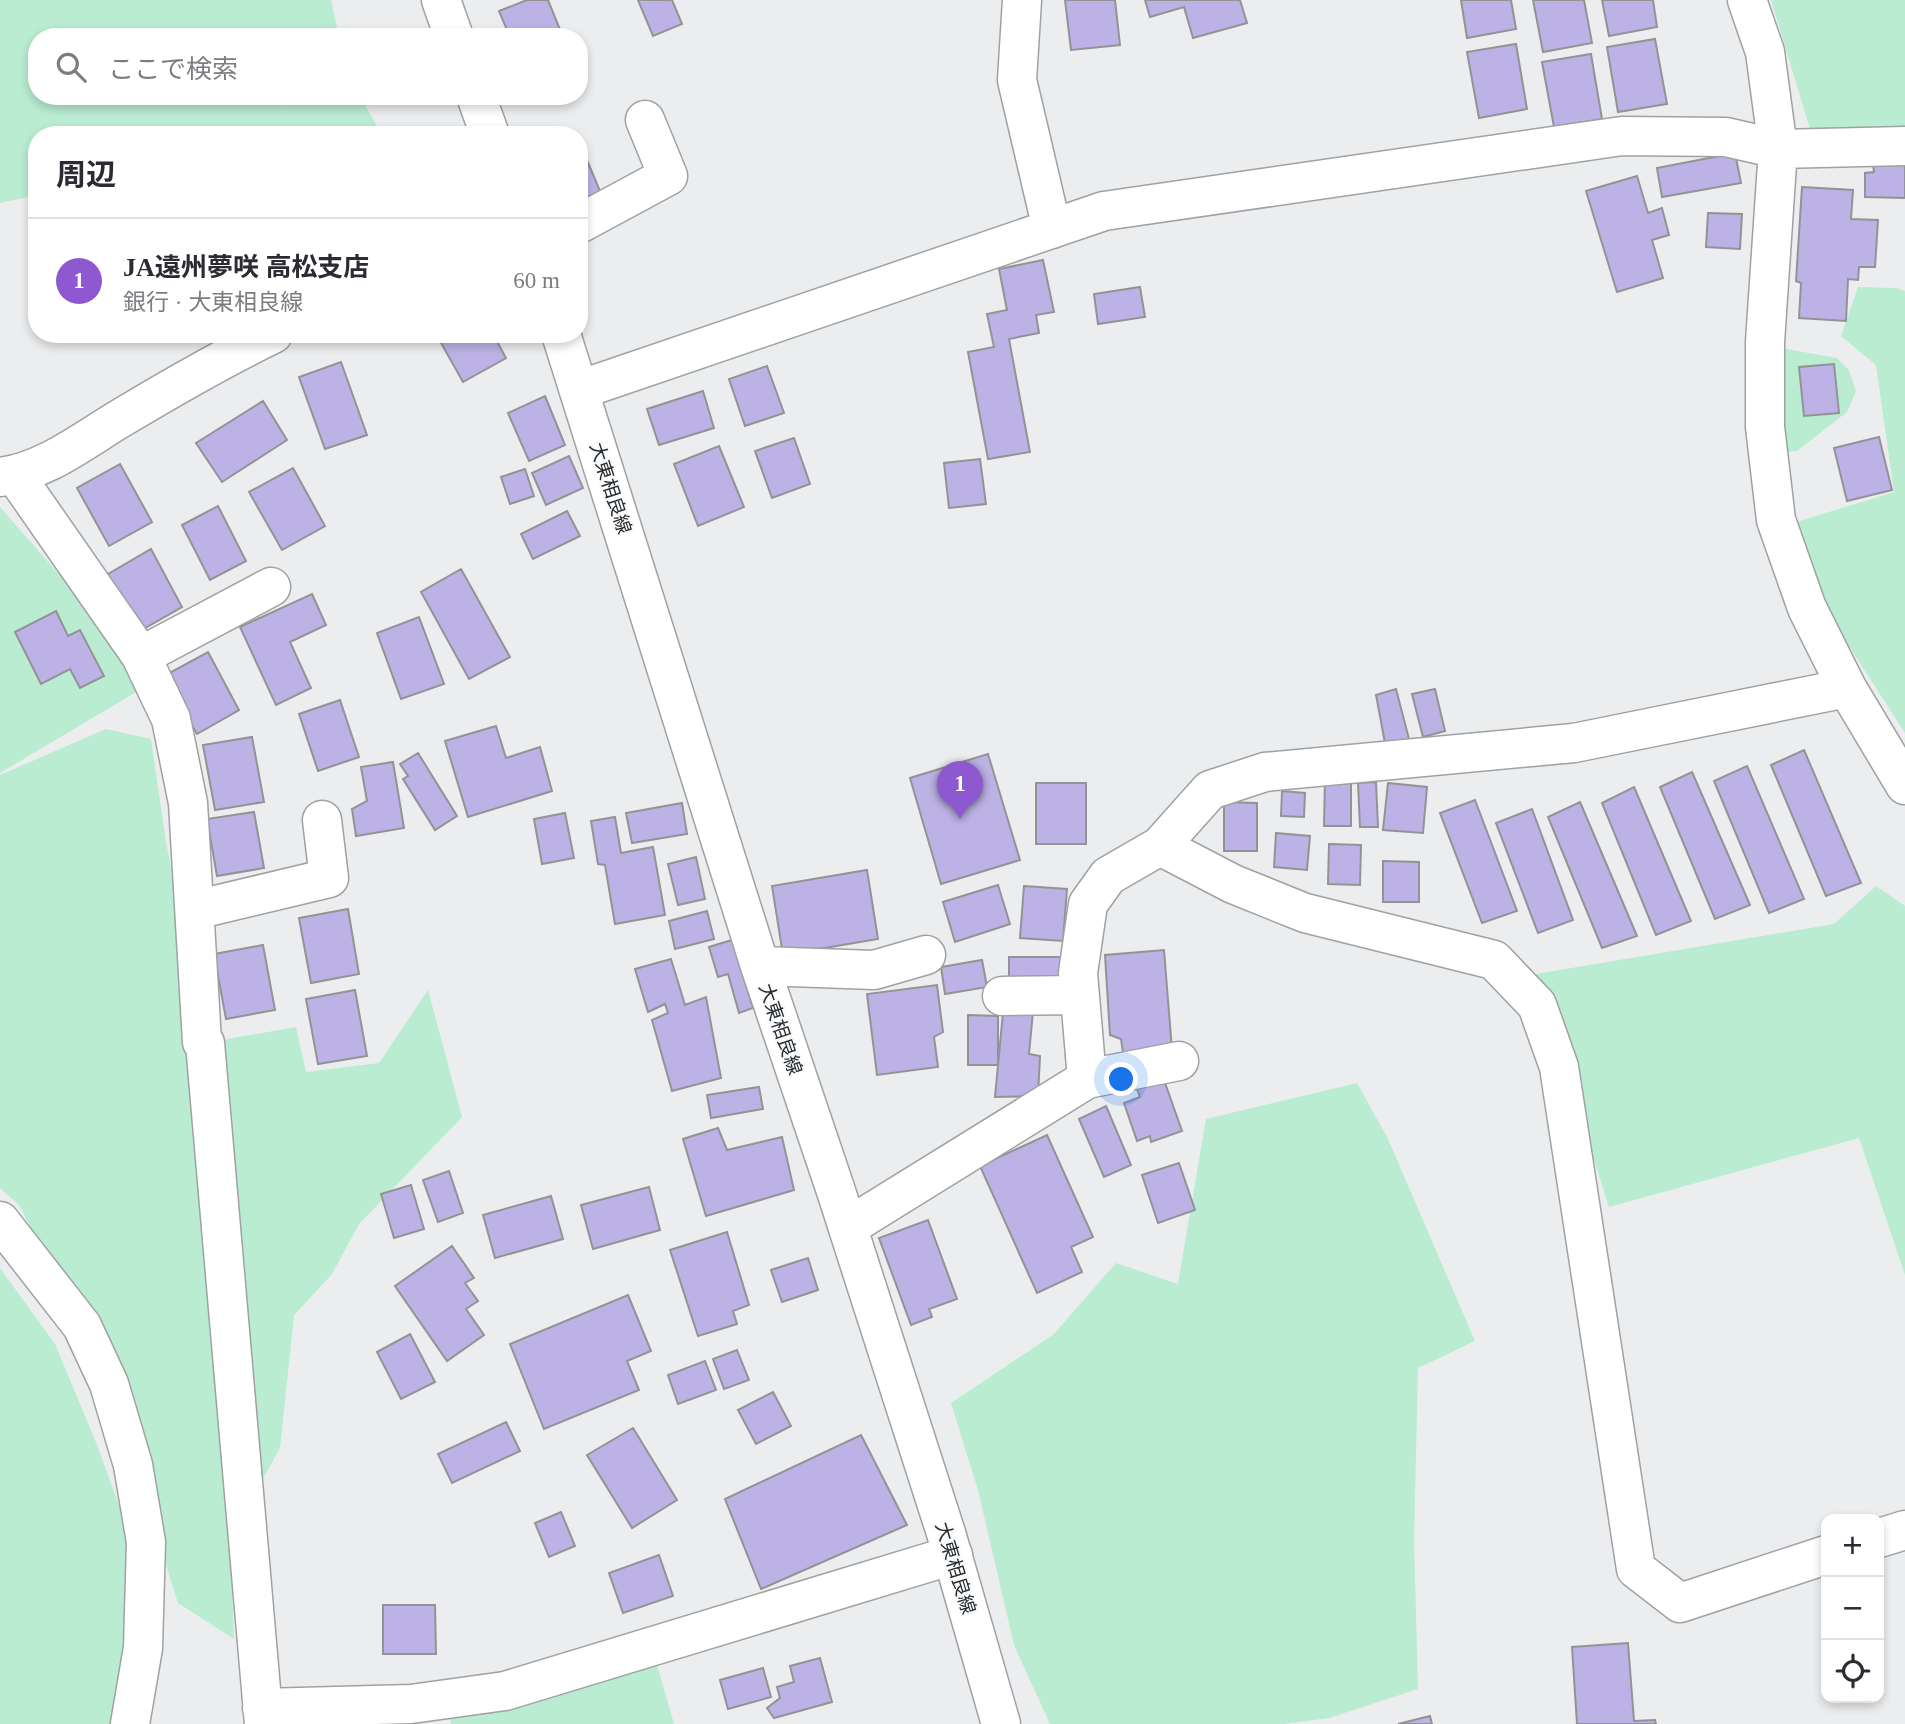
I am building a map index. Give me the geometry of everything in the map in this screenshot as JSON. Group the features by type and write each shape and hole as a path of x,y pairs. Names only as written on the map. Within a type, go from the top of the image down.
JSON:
{"street":[{"path":"440,0 451,28"},
{"path":"1022,0 1017,80 1052,229"},
{"path":"1747,0 1765,52 1778,149 1765,342 1765,427 1776,520 1807,608 1847,688 1905,785"},
{"path":"479,105 487,126"},
{"path":"588,219 668,176 645,120"},
{"path":"579,390 1104,211 1622,136 1726,137 1778,149 1905,145"},
{"path":"254,343 221,359 49,461 8,476 141,656 171,719 188,803 202,1042 205,1043 263,1716 411,1704 505,1691 953,1556"},
{"name":"大東相良線","path":"564,343 760,966 848,1227 953,1556 1001,1724"},
{"path":"141,656 271,587"},
{"path":"1087,1079 1079,973 1088,904 1108,876 1160,846 1210,790 1265,772 1574,743 1847,688"},
{"path":"195,910 329,878 322,820"},
{"path":"1160,846 1233,884 1305,913 1494,960 1538,1005 1559,1067 1636,1569 1680,1602 1821,1557"},
{"path":"760,966 874,970 926,955"},
{"path":"1002,996 1080,995"},
{"path":"848,1227 1087,1079 1179,1061"},
{"path":"0,1220 82,1326 109,1384 133,1465 146,1542 143,1647 130,1724"},
{"path":"1884,1536 1905,1530"}],"green space":[{"path":"0,0 331,0 337,28 28,28 28,105 285,105 286,110 286,105 365,105 377,126 28,126 28,197 0,203"},
{"path":"1771,0 1905,0 1905,130 1810,129"},
{"path":"1858,287 1896,288 1905,291 1905,733 1806,579 1790,524 1894,492 1876,365 1841,336"},
{"path":"1781,348 1837,358 1849,370 1856,391 1847,412 1797,451 1784,452"},
{"path":"0,507 153,682 0,773"},
{"path":"106,729 151,739 166,842 205,1043 296,1027 306,1072 379,1063 428,990 462,1117 359,1224 332,1274 294,1315 280,1448 230,1537 234,1639 178,1603 113,1397 20,1206 0,1188 0,775"},
{"path":"1876,886 1905,906 1905,1275 1859,1138 1609,1207 1536,974 1834,924"},
{"path":"1357,1083 1388,1139 1475,1341 1418,1368 1414,1540 1418,1689 1329,1718 1283,1724 1050,1724 1014,1645 978,1490 951,1403 1054,1334 1116,1263 1178,1284 1206,1119"},
{"path":"0,1268 55,1344 97,1445 127,1527 128,1675 118,1724 0,1724"},
{"path":"657,1665 674,1724 451,1724 448,1712"}],"building":[{"path":"527,0 548,0 559,28 506,28 499,11"},
{"path":"638,0 672,0 682,24 653,36"},
{"path":"1065,0 1115,0 1120,45 1071,50"},
{"path":"1145,0 1240,0 1247,23 1193,38 1184,7 1150,17"},
{"path":"1461,0 1511,0 1516,29 1467,38"},
{"path":"1533,0 1584,0 1592,43 1543,52"},
{"path":"1602,0 1653,0 1657,27 1609,36"},
{"path":"1655,39 1667,104 1618,112 1607,47"},
{"path":"1516,44 1527,109 1479,118 1467,52"},
{"path":"1591,54 1602,119 1554,127 1542,62"},
{"path":"1735,153 1741,183 1662,197 1657,168"},
{"path":"588,163 602,196 588,201"},
{"path":"1873,165 1905,165 1905,198 1865,197 1865,173 1874,172"},
{"path":"1637,176 1648,213 1662,208 1669,235 1652,240 1663,278 1617,292 1586,191"},
{"path":"1802,187 1853,190 1851,219 1878,220 1875,267 1859,267 1858,280 1848,279 1846,321 1799,318 1801,283 1796,281"},
{"path":"1708,213 1742,214 1740,249 1706,247"},
{"path":"1043,260 1054,312 1036,315 1039,333 1009,339 1030,452 988,459 968,352 994,347 987,314 1007,310 999,269"},
{"path":"1140,287 1145,317 1098,324 1094,294"},
{"path":"441,343 498,343 506,358 463,382"},
{"path":"341,362 367,435 325,449 299,377"},
{"path":"1834,364 1839,413 1804,416 1799,367"},
{"path":"767,366 784,413 745,426 729,379"},
{"path":"703,391 714,428 659,445 647,409"},
{"path":"545,396 565,445 529,461 508,413"},
{"path":"263,401 287,440 222,482 196,443"},
{"path":"1879,437 1892,490 1847,501 1834,448"},
{"path":"794,438 810,484 772,498 755,451"},
{"path":"719,446 744,507 698,526 674,464"},
{"path":"569,456 583,488 546,505 532,473"},
{"path":"980,459 986,504 949,508 944,463"},
{"path":"120,464 152,522 109,546 77,488"},
{"path":"293,468 325,526 282,550 249,492"},
{"path":"525,469 534,496 510,504 501,477"},
{"path":"218,506 246,561 210,580 182,525"},
{"path":"567,511 580,536 533,559 521,534"},
{"path":"151,549 182,607 140,631 108,574"},
{"path":"461,569 510,657 469,679 421,592"},
{"path":"312,594 326,625 290,642 311,688 276,705 240,627"},
{"path":"56,611 68,636 80,630 104,676 80,688 70,669 41,684 15,632"},
{"path":"419,617 444,684 401,699 377,633"},
{"path":"208,652 239,710 197,734 164,676"},
{"path":"1396,689 1409,739 1385,743 1376,695"},
{"path":"1435,689 1445,731 1423,737 1412,694"},
{"path":"340,700 359,757 318,771 299,714"},
{"path":"496,726 506,758 540,747 552,791 468,817 445,741"},
{"path":"252,737 264,802 215,810 203,745"},
{"path":"1804,750 1861,883 1826,896 1771,765"},
{"path":"418,753 457,816 435,830 403,779 408,776 400,764"},
{"path":"988,754 1020,860 941,884 910,778"},
{"path":"393,762 404,828 356,836 352,809 367,801 361,767"},
{"path":"1747,766 1804,899 1769,913 1714,781"},
{"path":"1692,772 1750,905 1715,919 1660,787"},
{"path":"1325,779 1351,779 1351,826 1324,826"},
{"path":"1376,782 1378,827 1360,827 1358,783"},
{"path":"1036,783 1086,783 1086,844 1036,844"},
{"path":"1388,783 1427,787 1423,833 1383,830"},
{"path":"1634,787 1691,921 1656,935 1602,803"},
{"path":"1282,791 1305,793 1304,817 1281,816"},
{"path":"1475,800 1517,911 1482,923 1440,813"},
{"path":"1224,802 1257,803 1257,851 1224,851"},
{"path":"1580,802 1637,936 1602,948 1548,817"},
{"path":"682,803 687,834 632,843 626,813"},
{"path":"1532,809 1573,920 1538,933 1496,823"},
{"path":"254,812 264,868 217,876 207,819"},
{"path":"565,813 574,858 542,864 534,819"},
{"path":"615,817 621,853 653,847 665,915 615,924 605,865 598,864 591,821"},
{"path":"1276,833 1310,836 1307,870 1274,867"},
{"path":"1329,844 1361,845 1360,885 1328,884"},
{"path":"696,857 705,899 678,905 668,864"},
{"path":"1383,861 1419,862 1419,902 1383,902"},
{"path":"867,870 878,939 783,955 772,886"},
{"path":"998,885 1010,924 955,942 943,902"},
{"path":"1024,886 1067,889 1063,941 1020,938"},
{"path":"348,909 359,974 311,983 299,918"},
{"path":"707,911 714,939 675,949 669,921"},
{"path":"735,939 753,1008 739,1013 728,974 718,977 709,947"},
{"path":"263,945 275,1010 226,1019 214,954"},
{"path":"1164,950 1172,1050 1123,1053 1121,1039 1110,1035 1105,955"},
{"path":"1009,957 1064,957 1064,985 1009,985"},
{"path":"671,959 685,1005 706,997 721,1078 672,1091 652,1020 668,1013 665,1004 648,1012 635,969"},
{"path":"982,960 987,987 945,994 941,967"},
{"path":"937,985 943,1032 934,1037 938,1067 877,1075 867,994"},
{"path":"355,990 367,1056 318,1064 306,999"},
{"path":"1034,1001 1029,1054 1040,1056 1038,1096 995,1097 1004,1002"},
{"path":"968,1015 998,1016 998,1065 968,1065"},
{"path":"1164,1080 1182,1131 1151,1142 1150,1136 1137,1141 1124,1103 1140,1097 1137,1089"},
{"path":"759,1087 763,1109 711,1118 707,1095"},
{"path":"1106,1106 1131,1165 1104,1177 1079,1119"},
{"path":"718,1128 727,1150 782,1137 794,1190 706,1216 683,1139"},
{"path":"1047,1135 1093,1237 1071,1247 1082,1272 1037,1293 980,1166"},
{"path":"1179,1163 1195,1210 1158,1223 1142,1175"},
{"path":"449,1171 463,1213 438,1222 423,1180"},
{"path":"411,1185 424,1229 394,1238 381,1194"},
{"path":"649,1187 660,1230 593,1249 581,1205"},
{"path":"551,1196 563,1239 495,1258 483,1215"},
{"path":"928,1220 957,1299 929,1309 932,1317 911,1325 879,1238"},
{"path":"727,1232 749,1305 733,1311 737,1324 698,1336 670,1250"},
{"path":"452,1246 474,1278 465,1283 478,1301 466,1309 484,1335 447,1361 395,1286"},
{"path":"808,1258 818,1290 782,1302 771,1270"},
{"path":"628,1295 651,1351 627,1361 639,1390 544,1429 510,1344"},
{"path":"410,1334 435,1382 401,1399 377,1352"},
{"path":"737,1350 749,1380 724,1389 713,1359"},
{"path":"705,1361 716,1390 678,1404 668,1375"},
{"path":"773,1392 791,1426 756,1444 738,1410"},
{"path":"506,1422 520,1451 452,1483 438,1454"},
{"path":"633,1428 677,1500 632,1528 587,1455"},
{"path":"861,1435 907,1525 761,1589 725,1499"},
{"path":"561,1512 575,1546 549,1557 535,1523"},
{"path":"659,1555 673,1596 623,1613 609,1573"},
{"path":"383,1605 435,1605 436,1654 383,1654"},
{"path":"1628,1643 1634,1721 1655,1720 1656,1724 1577,1724 1572,1647"},
{"path":"820,1658 832,1702 774,1718 767,1708 780,1698 777,1687 794,1682 790,1666"},
{"path":"763,1668 771,1697 728,1709 720,1680"},
{"path":"1430,1716 1432,1724 1398,1724"}],"place":[{"name":"JA遠州夢咲 高松支店","path":"960,819"}]}
